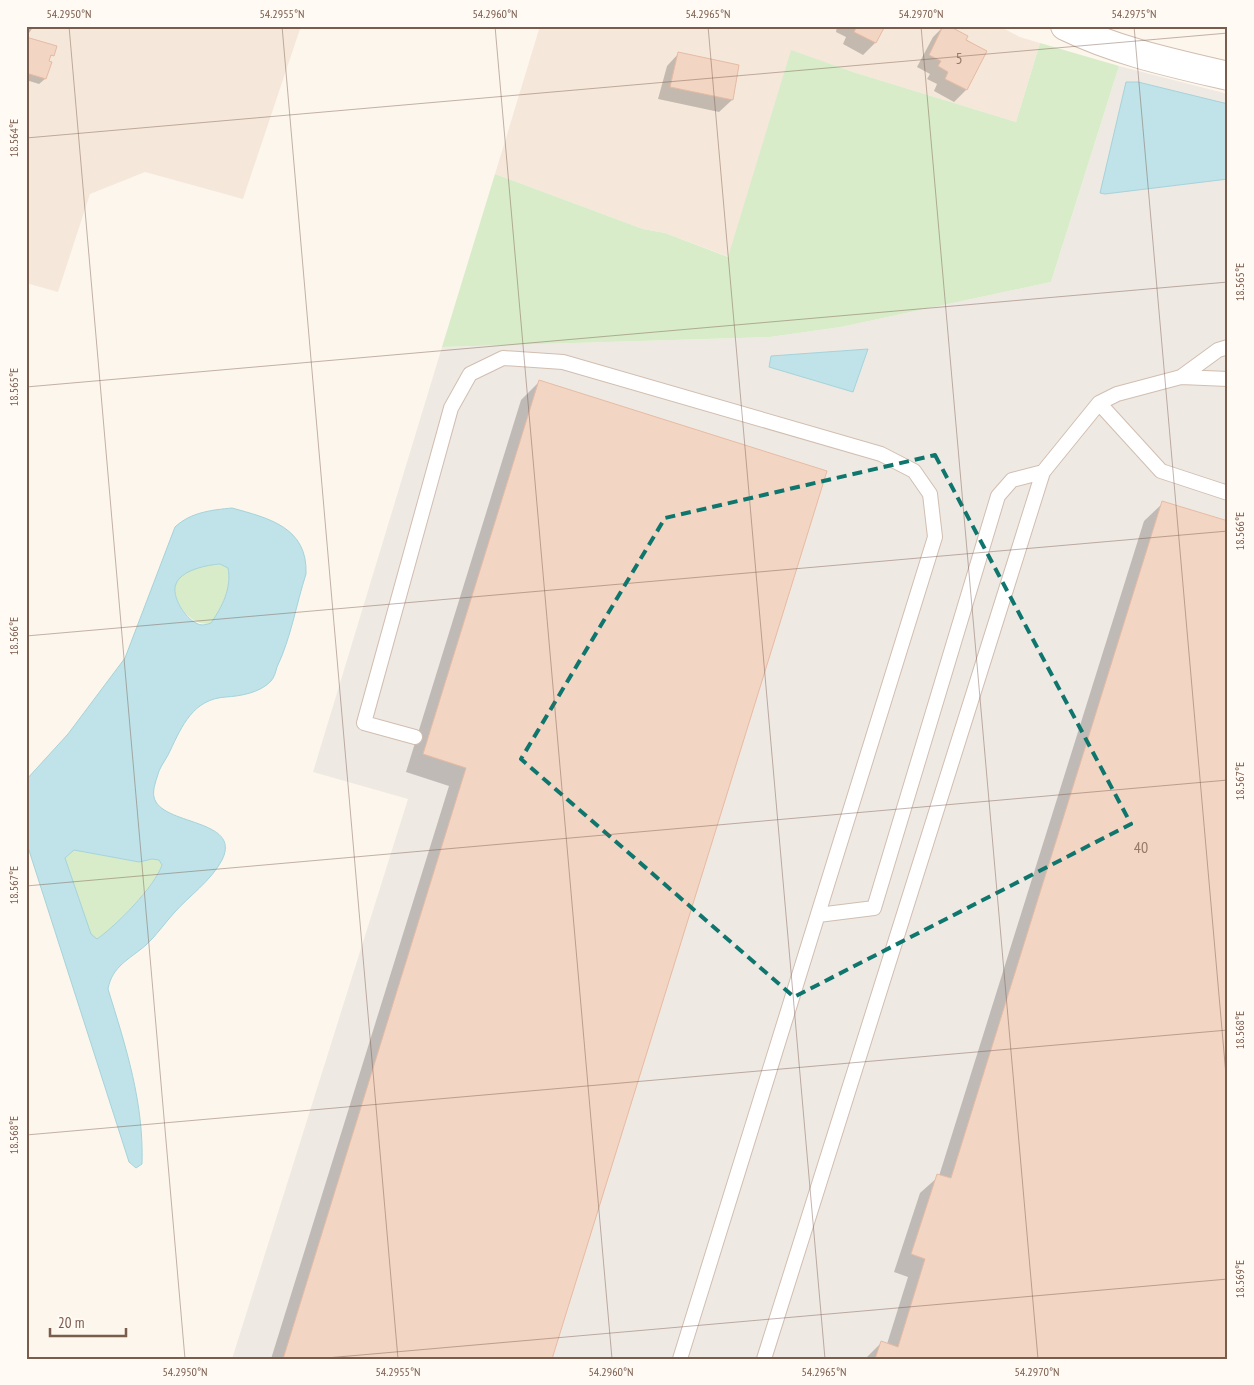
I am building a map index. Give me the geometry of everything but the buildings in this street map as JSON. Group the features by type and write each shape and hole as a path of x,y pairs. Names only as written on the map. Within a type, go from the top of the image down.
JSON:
{"street":[{"path":"1065,26 1096,41 1163,61 1228,76"}],"lane":[{"path":"1181,377 1218,350 1228,347"},
{"path":"415,737 364,723 451,408 470,374 504,358 563,362 881,454 914,472 930,494 935,537 680,1359"},
{"path":"764,1359 1044,472 1099,404 1117,394 1181,377 1228,379"},
{"path":"1099,404 1161,471 1228,493"},
{"path":"818,915 874,908 998,496 1012,480 1044,472"}],"highlighted area":[{"path":"935,455 1131,824 794,997 521,759 665,518"}],"shaded area":[{"path":"26,26 301,26 243,199 145,172 90,194 58,292 26,283"},
{"path":"540,26 999,26 1020,37 1040,43 1016,122 791,51 729,257 665,233 643,229 495,174"},
{"path":"1119,66 1228,94 1228,1359 232,1359 408,799 313,772 442,347 770,337 841,327 1051,282"}],"green space":[{"path":"1040,43 1119,66 1051,282 841,327 770,337 442,347 495,174 643,229 665,233 728,257 791,50 853,72 1016,122"},
{"path":"220,564 228,567 229,575 229,582 222,604 211,623 202,623 194,620 181,608 175,591 176,583 188,571"},
{"path":"74,850 138,862 152,859 159,860 162,865 151,884 134,905 97,939 91,935 65,858"}],"water":[{"path":"1126,82 1138,82 1228,104 1228,179 1105,194 1100,193"},
{"path":"868,349 853,392 769,367 771,356"},
{"path":"232,508 272,521 293,535 300,545 305,558 306,574 286,645 272,680 256,691 215,699 197,708 184,723 160,768 156,780 154,797 160,806 170,813 211,829 221,837 225,846 222,860 212,875 174,913 150,941 122,964 113,974 110,981 108,989 137,1097 142,1141 142,1164 136,1168 129,1162 26,841 26,780 68,734 125,658 175,527 195,515","holes":["220,564 228,568 229,583 225,597 211,623 198,624 180,606 175,594 176,584 183,575 189,572 202,567","74,850 139,862 152,859 159,860 162,865 152,884 134,905 97,939 91,934 65,858"]}]}
